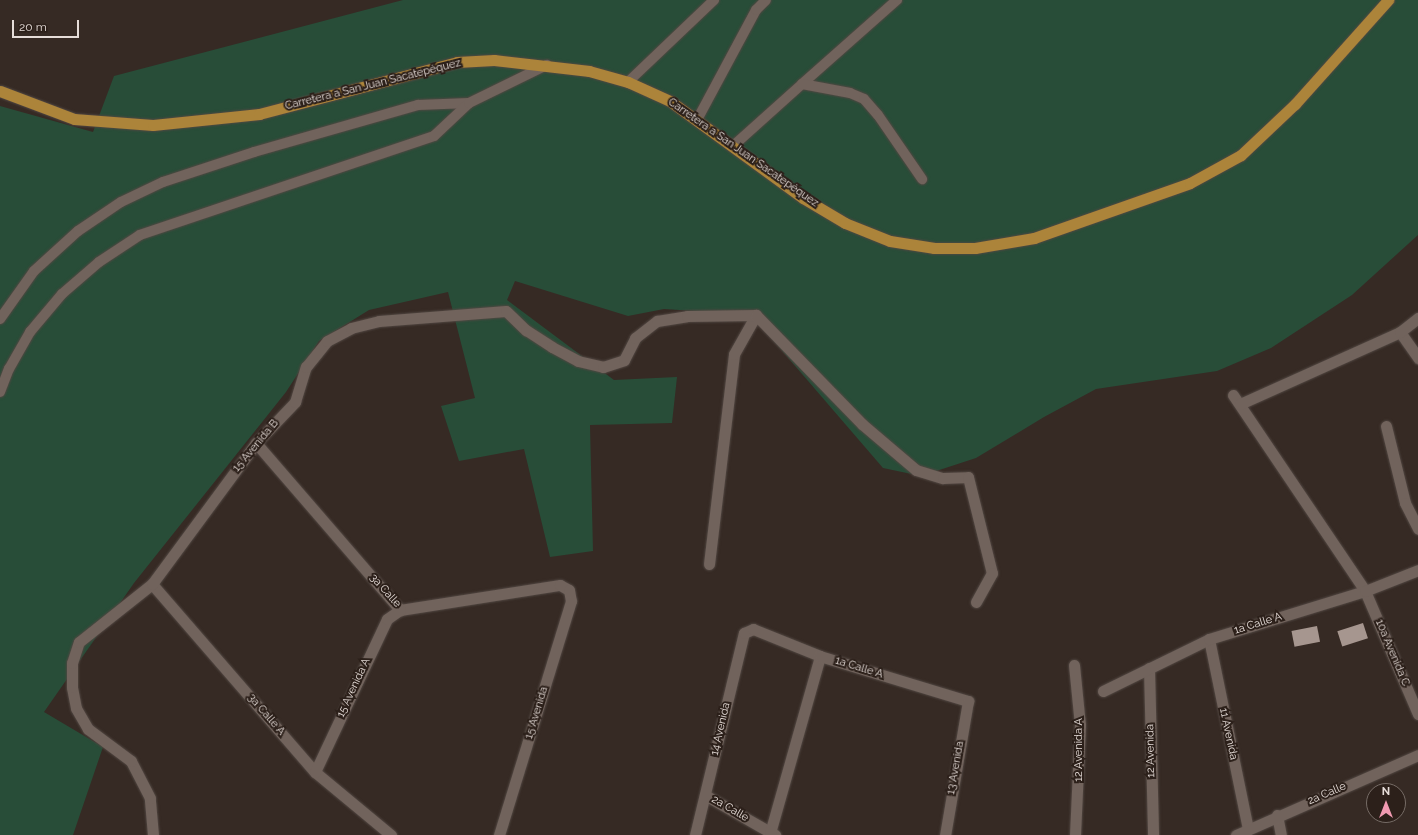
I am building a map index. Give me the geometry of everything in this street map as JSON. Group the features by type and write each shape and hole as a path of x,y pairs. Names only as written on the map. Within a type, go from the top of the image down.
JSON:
{"main road":[{"name":"Carretera a San Juan Sacatepéquez","path":"0,91 74,119 153,125 259,114 457,62 494,60 589,71 628,82 670,101 809,202 845,223 890,241 934,248 975,248 1034,238 1190,183 1241,155 1295,104 1388,0"}],"street":[{"name":"15 Avenida B","path":"154,835 150,798 131,761 88,729 76,708 72,686 72,663 79,642 152,584 256,443 294,402 306,367 327,341 351,328 379,320 506,311 526,330 552,347 578,361 603,367 624,360 635,338 657,321 687,316 756,315"},
{"path":"710,564 734,354 756,315 862,424 916,470 943,478 968,477 992,573 976,602"},
{"path":"1418,318 1400,332 1418,358"},
{"name":"10a Avenida C","path":"1400,332 1237,399 1365,591 1418,714"},
{"path":"1386,426 1405,503 1418,528"},
{"name":"3a Calle","path":"256,443 400,610 560,586 569,590"},
{"name":"1a Calle A","path":"1103,691 1209,639 1365,591 1418,570"},
{"name":"3a Calle A","path":"152,584 315,772 391,835"},
{"name":"15 Avenida","path":"499,835 571,601 569,590"},
{"name":"15 Avenida A","path":"315,772 387,619 400,610"},
{"name":"1a Calle A","path":"752,629 820,656 968,701"},
{"name":"14 Avenida","path":"696,835 744,633 752,629"},
{"name":"11 Avenida","path":"1209,639 1248,829"},
{"path":"772,834 820,656"},
{"name":"12 Avenida A","path":"1074,665 1080,725 1075,835"},
{"name":"12 Avenida","path":"1149,668 1153,835"},
{"name":"13 Avenida","path":"945,835 968,701"},
{"name":"2a Calle","path":"1236,835 1418,755"},
{"name":"2a Calle","path":"705,795 772,834"},
{"path":"1277,816 1281,835"}],"lane":[{"path":"628,82 714,0"},
{"path":"697,120 756,10 766,0"},
{"path":"733,146 897,0"},
{"path":"0,392 9,369 30,332 62,294 99,262 140,235 434,136 469,103 547,65"},
{"path":"802,84 850,93 864,99 878,115 922,179"},
{"path":"0,319 34,271 78,231 120,202 163,182 254,152 418,105 469,103"}],"green space":[{"path":"403,0 1418,0 1418,235 1352,295 1271,348 1217,371 1096,389 1044,417 976,458 921,476 883,468 759,324 710,312 664,309 628,316 515,281 507,300 614,380 677,377 672,423 590,425 593,551 550,557 524,449 459,461 441,406 475,398 448,292 369,310 319,341 286,392 134,583 44,712 103,747 73,835 0,835 0,106 93,132 114,76"}],"building":[{"path":"1363,623 1368,638 1342,647 1337,631"},
{"path":"1317,626 1320,642 1295,647 1291,631"}]}
